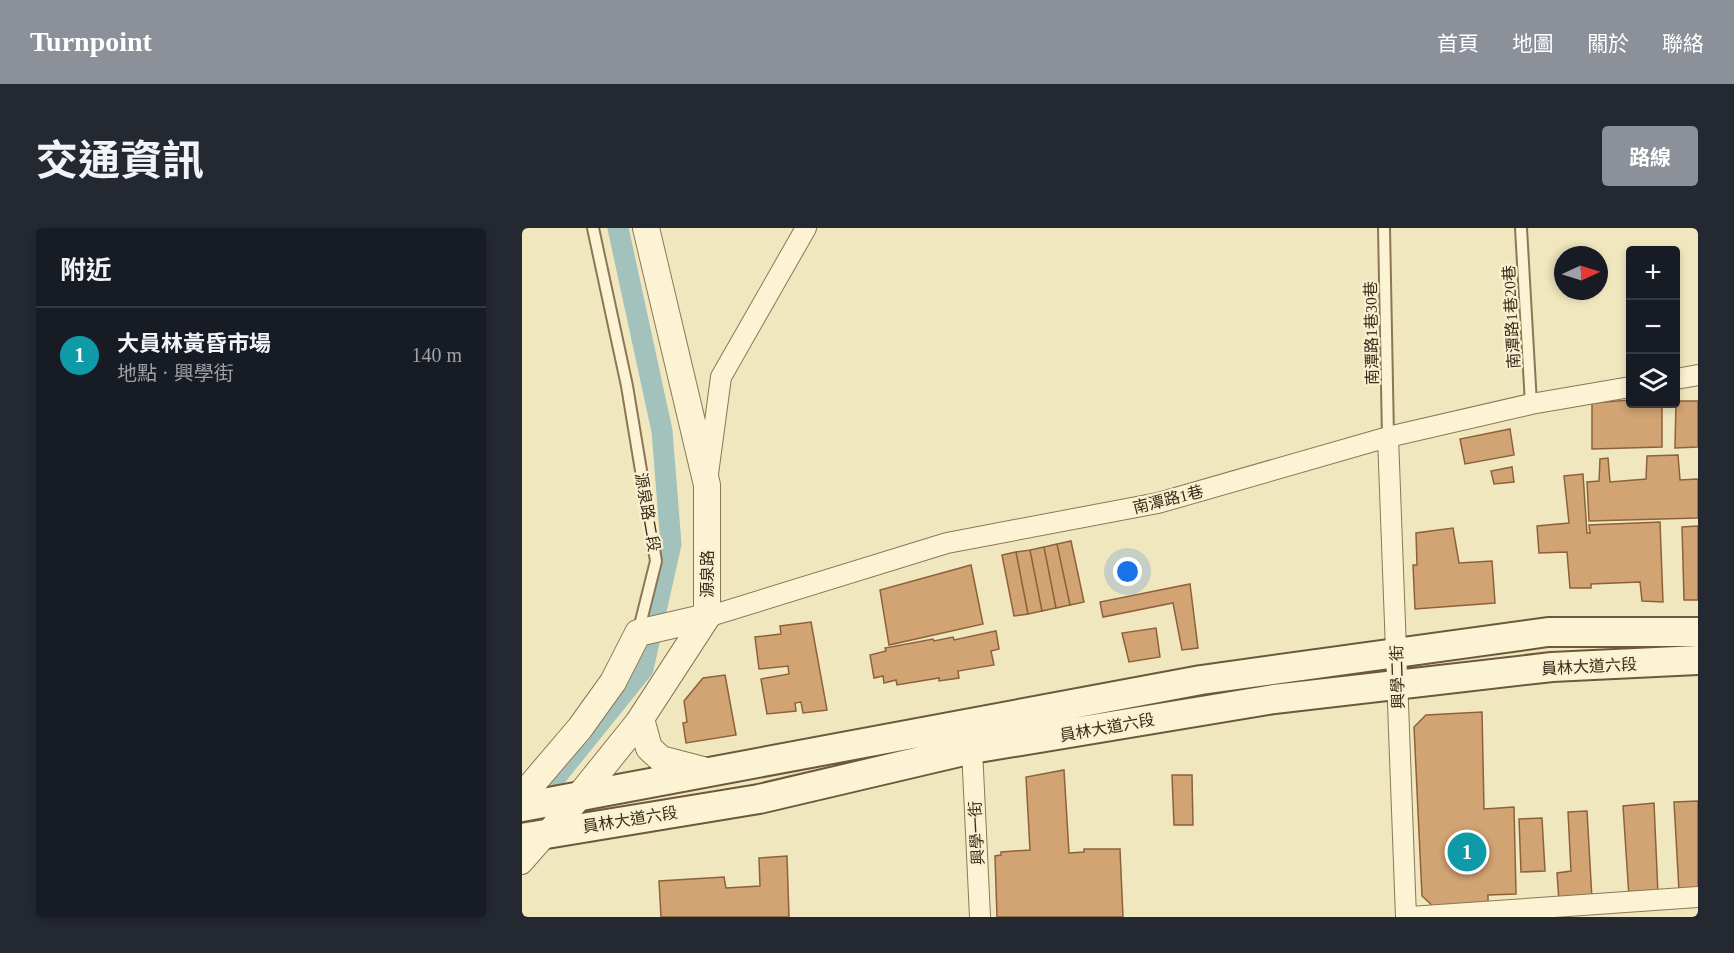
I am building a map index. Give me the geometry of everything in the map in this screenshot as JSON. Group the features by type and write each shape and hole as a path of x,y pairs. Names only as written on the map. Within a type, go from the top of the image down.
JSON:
{"main road":[{"name":"員林大道六段","path":"522,807 1201,680 1396,651 1548,632 1698,632"},
{"name":"員林大道六段","path":"522,838 551,831 759,798 972,749 1274,699 1552,667 1698,660"}],"street":[{"name":"源泉路","path":"522,864 641,719 707,617 706,485 646,228"},
{"path":"706,485 721,377 806,228"},
{"path":"1680,378 1698,375"},
{"name":"南潭路1巷","path":"707,617 947,543 1158,503 1388,437 1531,404 1626,388"},
{"name":"興學二街","path":"1388,437 1408,917"},
{"path":"638,633 707,617"},
{"name":"源泉路二段","path":"522,796 580,728 607,691 638,633"},
{"path":"641,719 649,748 661,759 711,771"},
{"name":"興學一街","path":"972,749 980,917"},
{"path":"1408,917 1698,897"}],"lane":[{"name":"源泉路二段","path":"593,228 627,386 656,561 638,633"},
{"name":"南潭路1巷30巷","path":"1384,228 1388,437"},
{"name":"南潭路1巷20巷","path":"1521,228 1531,404"}],"building":[{"path":"1626,400 1626,408 1662,408 1662,447 1592,449 1592,403"},
{"path":"1680,401 1698,401 1698,447 1675,448 1676,408 1680,408"},
{"path":"1510,429 1514,455 1465,464 1460,439"},
{"path":"1678,455 1680,480 1698,479 1698,518 1589,521 1587,482 1599,481 1600,459 1608,458 1610,482 1646,479 1647,456"},
{"path":"1512,467 1514,482 1494,484 1491,471"},
{"path":"1583,474 1587,533 1590,533 1589,525 1660,522 1663,602 1642,601 1640,582 1591,584 1591,588 1570,588 1567,552 1539,553 1537,526 1569,523 1564,476"},
{"path":"1698,526 1698,600 1684,600 1682,527"},
{"path":"1453,528 1459,563 1492,561 1495,603 1415,609 1413,565 1417,565 1416,533"},
{"path":"1071,541 1084,602 1070,605 1057,544"},
{"path":"1057,544 1070,605 1056,608 1044,547"},
{"path":"1044,547 1056,608 1042,611 1030,550"},
{"path":"1030,550 1042,611 1028,614 1016,552"},
{"path":"1016,552 1028,614 1014,616 1002,555"},
{"path":"971,565 983,624 889,645 880,590"},
{"path":"1190,584 1198,648 1182,650 1173,603 1103,617 1100,602"},
{"path":"811,622 827,710 803,713 801,702 795,703 796,711 767,714 761,679 789,674 788,666 759,669 755,637 781,634 780,626"},
{"path":"1156,628 1160,657 1129,662 1122,633"},
{"path":"996,631 999,649 991,651 994,665 958,671 959,678 939,681 939,678 897,685 896,680 884,683 883,676 874,678 870,655 886,651 885,648 933,639 934,641 953,637 954,640"},
{"path":"725,675 736,735 686,743 683,723 687,722 684,701 703,678"},
{"path":"1482,712 1484,809 1514,807 1516,894 1488,895 1488,904 1434,907 1422,896 1414,727 1426,715"},
{"path":"1064,770 1069,853 1084,852 1084,849 1120,849 1123,917 997,917 995,856 1001,855 1001,852 1030,850 1026,777"},
{"path":"1172,775 1192,775 1193,825 1174,825"},
{"path":"1698,801 1698,889 1679,891 1674,802"},
{"path":"1654,803 1658,894 1629,897 1623,806"},
{"path":"1587,811 1592,899 1559,901 1557,873 1571,871 1568,812"},
{"path":"1542,818 1545,871 1521,872 1519,819"},
{"path":"787,856 789,917 661,917 659,881 724,877 726,888 760,886 759,858"}],"waterway":[{"path":"530,809 643,669 671,544 662,431 618,228"}],"place":[{"name":"大員林黃昏市場","path":"1467,852"}]}
